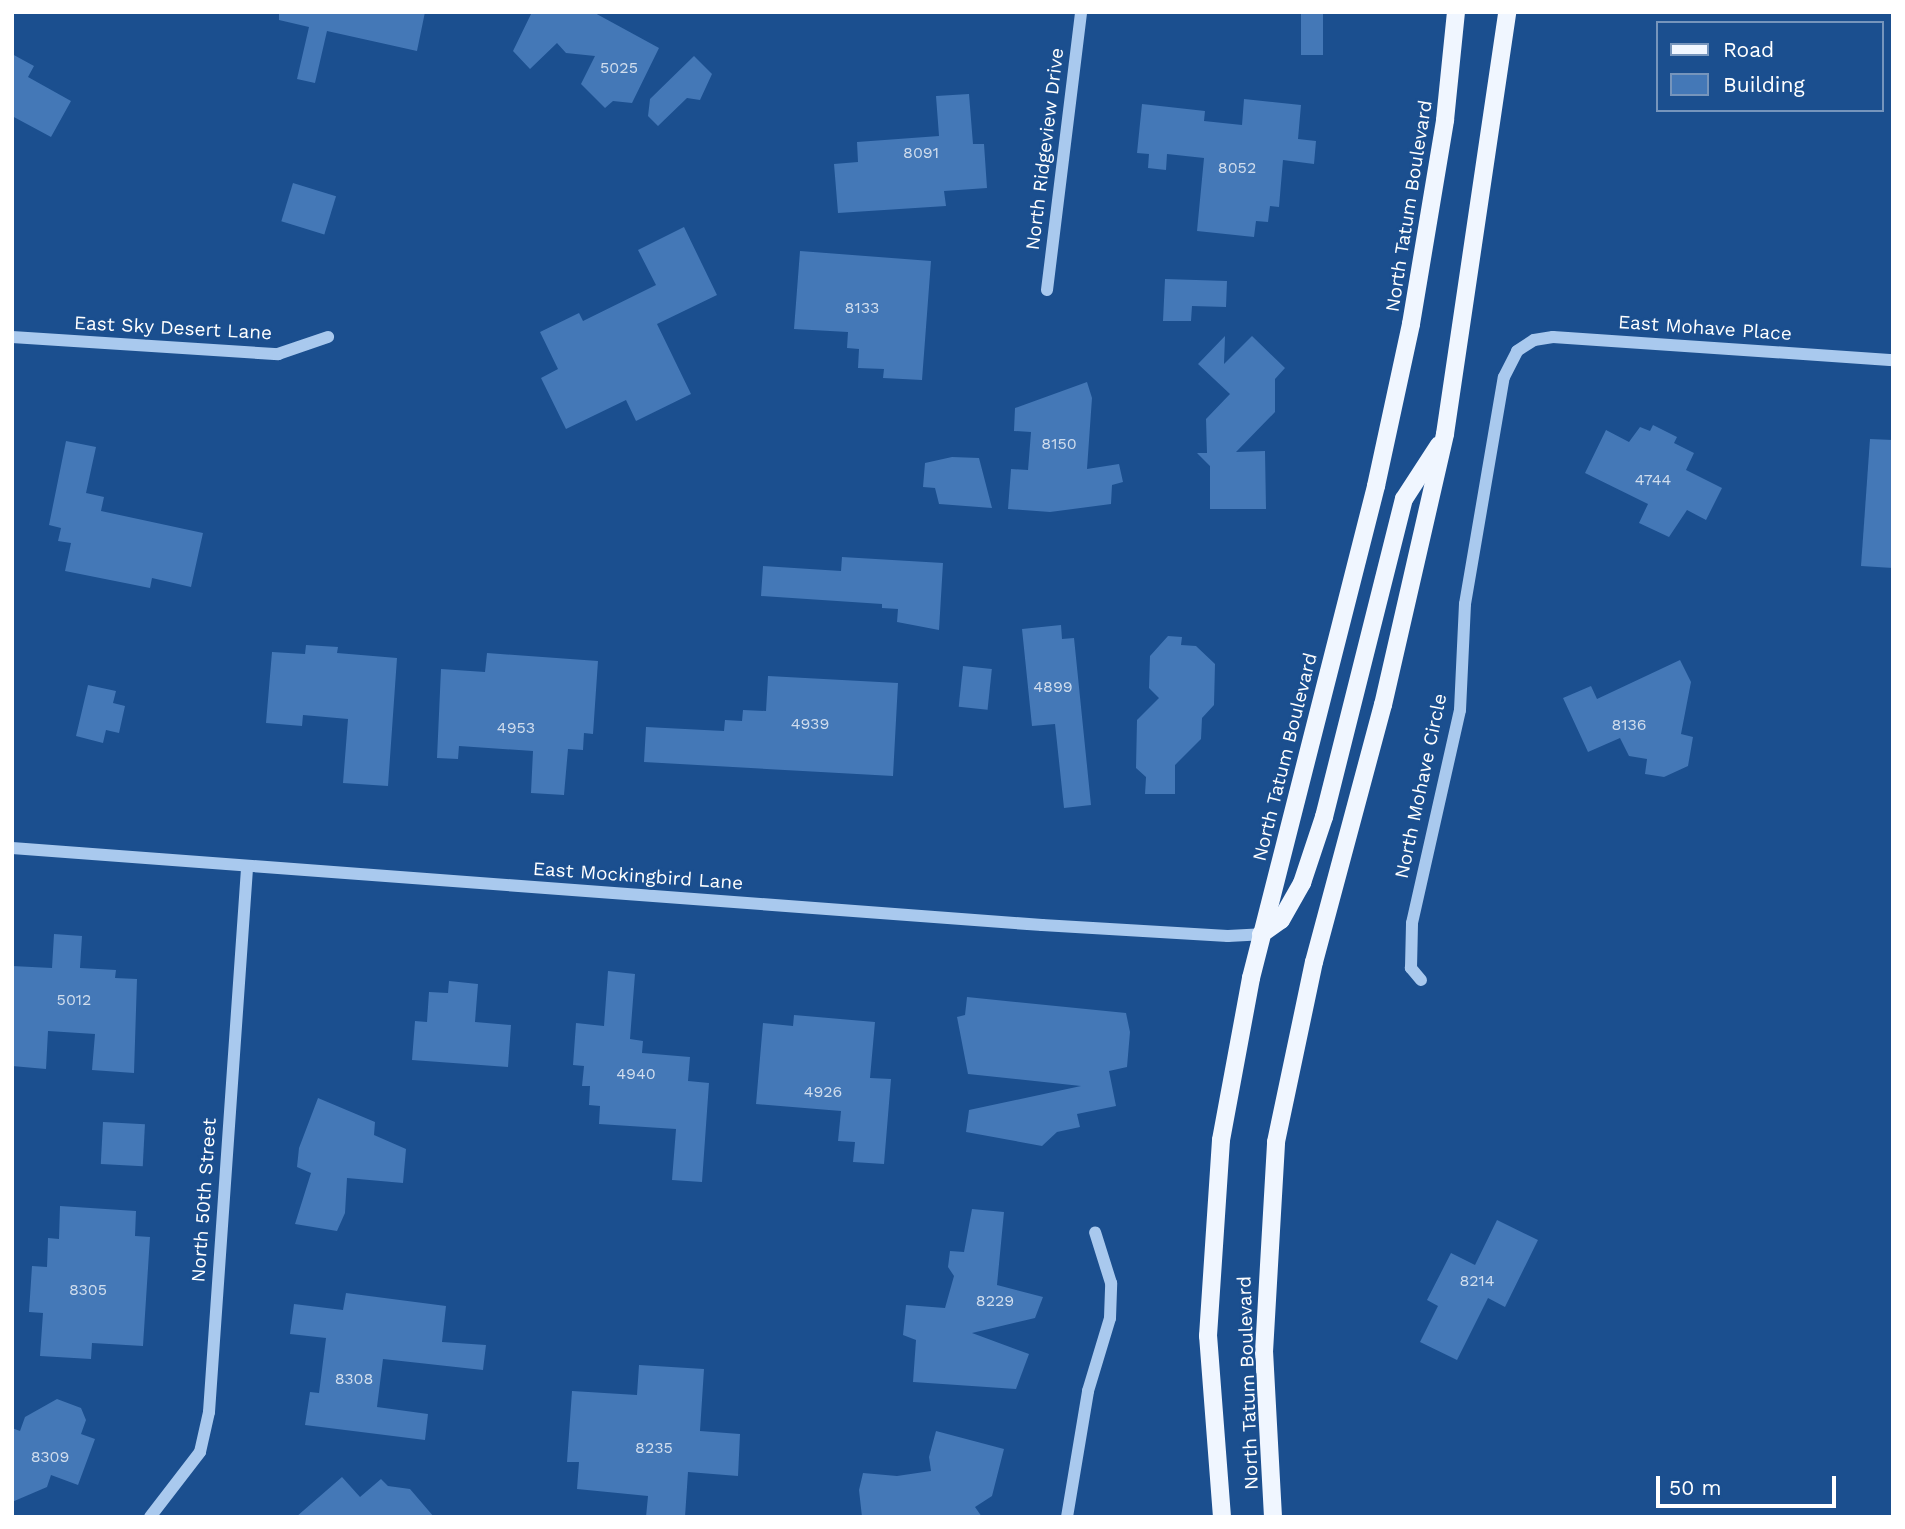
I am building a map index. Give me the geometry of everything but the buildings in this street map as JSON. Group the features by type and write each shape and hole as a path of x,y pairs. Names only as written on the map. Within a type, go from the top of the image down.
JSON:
{"main road":[{"name":"North Tatum Boulevard","path":"1222,1517 1209,1349 1213,1209 1221,1140 1261,934 1376,486 1411,324 1445,120 1456,12"},
{"name":"North Tatum Boulevard","path":"1273,1517 1264,1352 1276,1142 1314,962 1383,705 1445,435 1507,12"},
{"path":"1261,934 1281,920 1302,883 1324,817 1404,499 1445,435"}],"street":[{"name":"North Ridgeview Drive","path":"1047,290 1081,12"},
{"name":"East Sky Desert Lane","path":"12,337 278,354 328,337"},
{"name":"East Mohave Place","path":"1517,351 1534,340 1553,337 1893,360"},
{"name":"North Mohave Circle","path":"1421,980 1411,968 1412,923 1460,710 1465,604 1504,377 1517,351"},
{"name":"East Mockingbird Lane","path":"12,848 247,868 1042,925 1228,936 1261,934"},
{"name":"North 50th Street","path":"150,1517 200,1452 209,1412 247,868"},
{"path":"1067,1517 1088,1391 1110,1318 1111,1283 1095,1232"}]}
